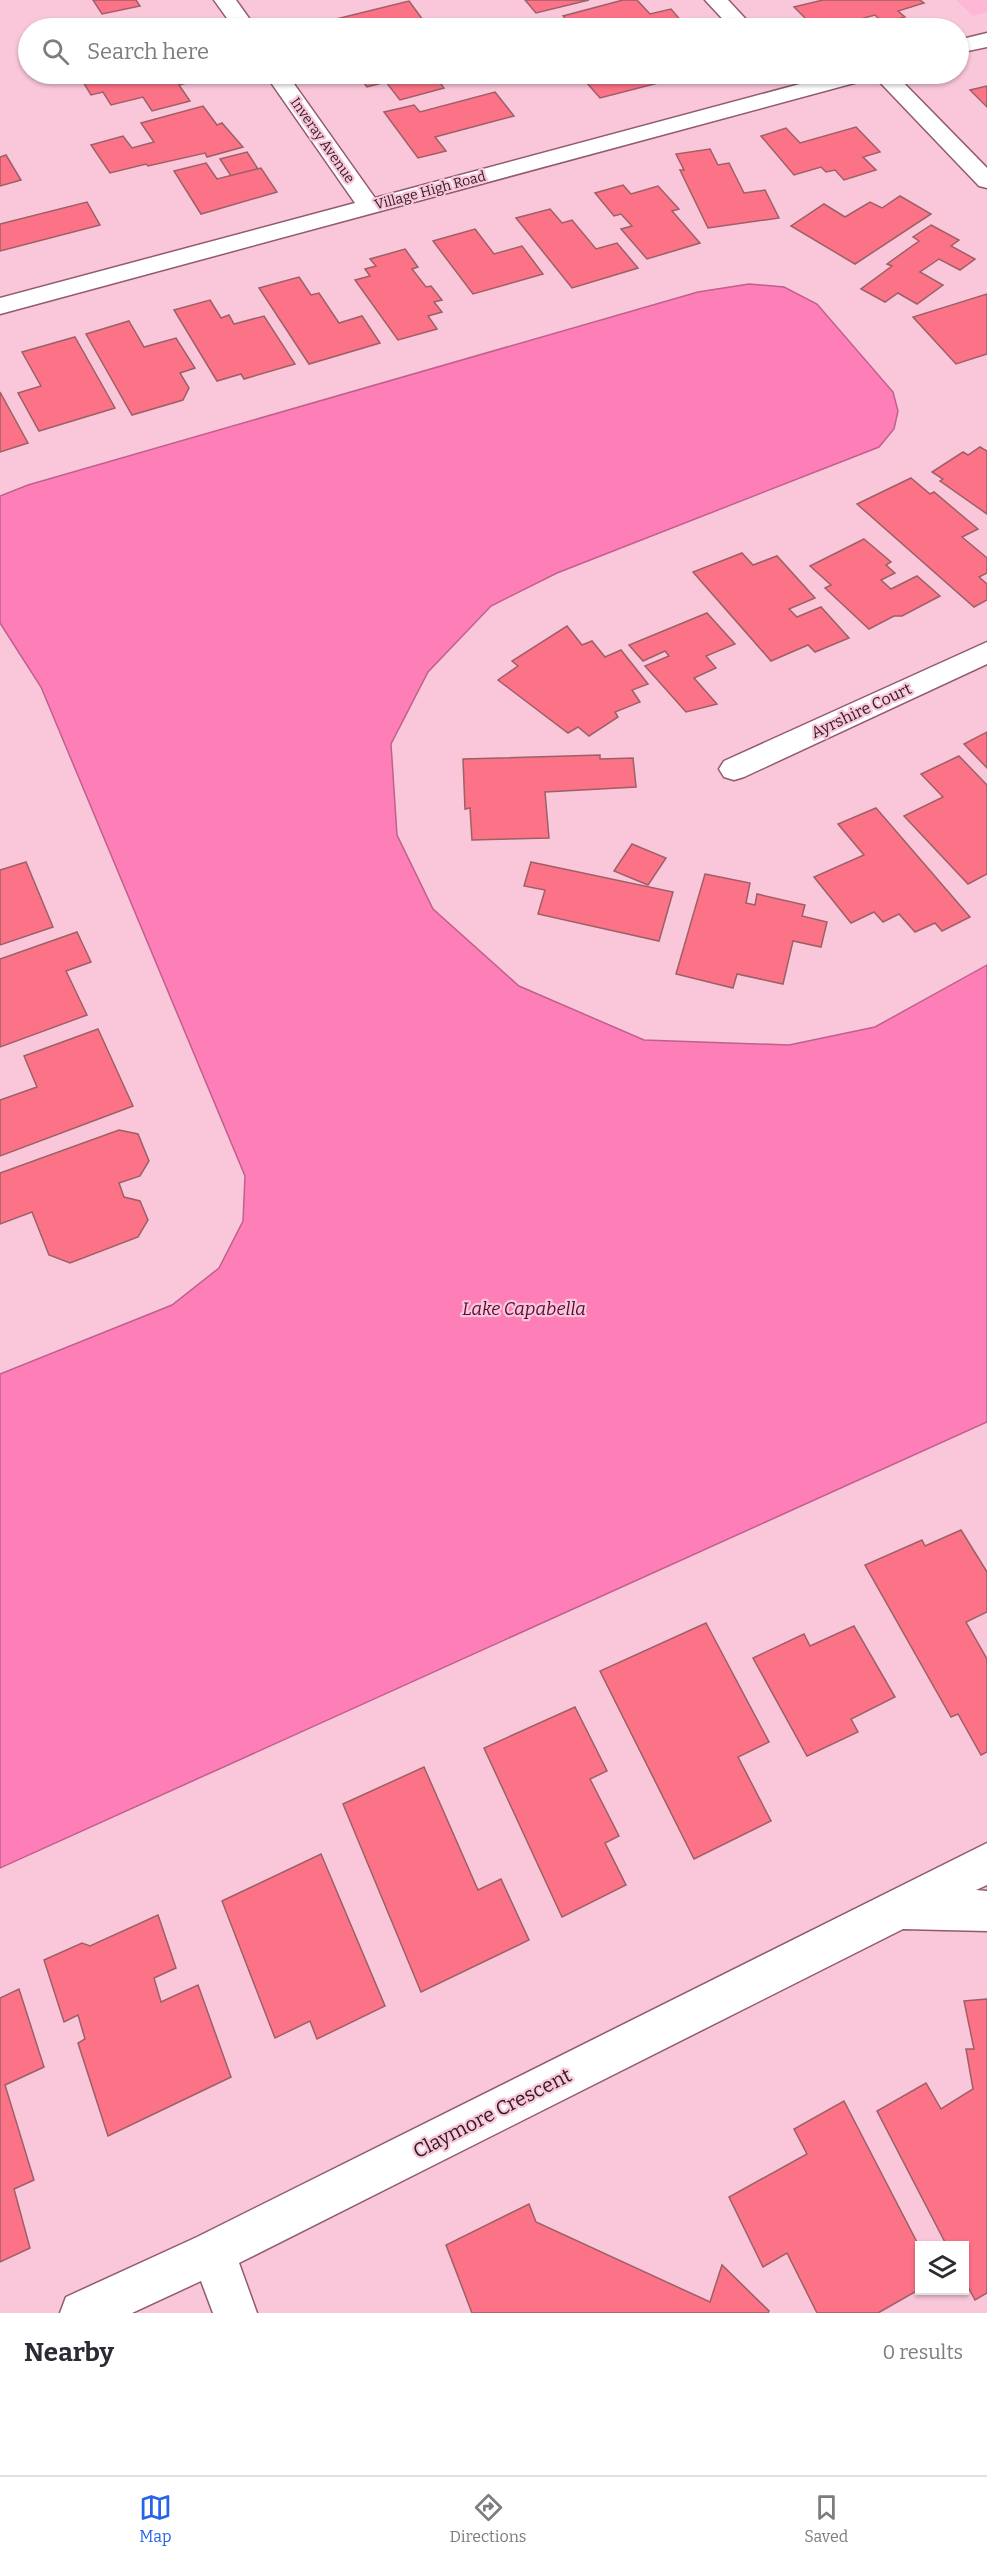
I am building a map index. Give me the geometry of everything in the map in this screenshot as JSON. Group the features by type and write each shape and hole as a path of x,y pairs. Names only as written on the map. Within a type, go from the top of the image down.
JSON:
{"street":[{"path":"225,0 238,18"},
{"path":"716,0 733,18"},
{"path":"969,44 987,40"},
{"name":"Inveray Avenue","path":"283,84 369,206"},
{"name":"Village High Road","path":"0,306 369,206 783,84"},
{"path":"893,84 987,181"},
{"name":"Ayrshire Court","path":"734,769 987,652"},
{"name":"Claymore Crescent","path":"82,2313 213,2253 900,1909 987,1863"},
{"name":"Claymore Crescent","path":"900,1909 987,1911"},
{"path":"213,2253 235,2313"}],"shaded area":[{"path":"956,0 987,0 987,12 973,16"}],"water":[{"name":"Lake Capabella","path":"749,284 784,287 817,304 893,392 898,411 894,429 879,447 557,573 491,606 428,672 391,744 397,835 433,909 519,986 644,1040 789,1045 875,1027 987,965 987,1422 0,1868 0,1374 172,1305 219,1268 243,1221 245,1176 41,687 0,623 0,496 28,485 698,292"}],"building":[{"path":"93,0 136,0 140,6 102,14"},
{"path":"525,0 589,0 536,13"},
{"path":"623,0 637,0 650,14 671,9 679,18 565,18 563,16"},
{"path":"823,0 920,0 924,3 898,11 905,17 901,18 878,18 875,15 864,18 805,18 794,7"},
{"path":"409,1 422,18 340,18"},
{"path":"84,84 183,84 179,85 190,101 152,111 143,97 111,105 103,92 91,95"},
{"path":"388,84 441,84 444,88 400,100"},
{"path":"588,84 654,84 600,98"},
{"path":"987,86 987,107 970,90"},
{"path":"495,92 514,116 435,137 446,151 418,158 384,112 414,105 420,112"},
{"path":"203,106 217,125 222,123 243,147 207,157 205,153 110,173 91,145 123,136 132,148 154,142 141,123"},
{"path":"856,127 880,152 863,157 876,170 844,180 835,170 826,172 821,167 794,175 761,136 786,128 800,143"},
{"path":"710,149 718,165 729,163 744,193 765,190 779,218 708,228 680,170 684,170 676,154"},
{"path":"247,152 258,169 231,176 220,159"},
{"path":"6,155 21,180 0,186 0,157"},
{"path":"206,163 217,179 261,168 277,192 201,214 174,171"},
{"path":"623,185 631,194 658,186 679,209 672,211 700,243 647,259 621,229 632,226 621,214 614,216 595,193"},
{"path":"900,196 931,214 855,264 791,226 824,204 845,217 870,202 882,208"},
{"path":"87,202 100,225 0,251 0,224"},
{"path":"550,209 562,223 572,220 596,249 617,243 638,268 572,288 516,218"},
{"path":"931,225 959,240 951,246 975,259 960,270 939,259 920,272 943,285 917,304 898,293 885,302 861,289 892,266 887,264 919,241 913,237"},
{"path":"475,229 494,254 522,246 543,274 473,294 433,241"},
{"path":"405,249 418,267 412,269 426,287 431,286 442,300 434,302 442,312 428,316 437,329 398,340 355,280 370,276 365,269 376,266 370,259"},
{"path":"299,277 311,295 319,293 339,323 362,316 380,343 309,364 259,288"},
{"path":"987,294 987,354 956,364 913,317"},
{"path":"210,300 221,318 229,315 234,324 264,316 295,364 244,379 241,374 217,381 174,310"},
{"path":"129,321 144,347 176,338 195,368 180,373 189,388 183,400 132,415 86,334"},
{"path":"75,337 115,408 39,431 18,393 41,386 22,352"},
{"path":"0,392 28,443 0,452"},
{"path":"980,447 987,451 987,514 940,481 943,479 932,472 963,452 968,455"},
{"path":"911,478 930,494 934,492 978,529 962,537 987,558 987,573 979,577 987,584 987,600 974,607 857,504"},
{"path":"864,539 891,562 886,565 895,573 881,580 891,589 917,576 940,596 902,616 894,616 869,629 825,588 831,585 810,566"},
{"path":"742,553 753,565 777,556 815,598 789,609 797,617 821,607 849,638 815,652 808,645 771,661 693,572"},
{"path":"707,613 735,644 706,656 716,668 694,678 717,704 686,712 645,666 669,656 665,651 643,661 629,645"},
{"path":"567,626 582,645 592,641 605,657 621,650 648,684 632,690 640,702 615,712 618,717 589,736 578,727 568,733 498,680 518,666 512,661"},
{"path":"987,732 987,768 964,744"},
{"path":"600,755 600,759 633,758 636,787 545,792 549,838 472,840 470,808 465,809 463,759"},
{"path":"959,756 987,785 987,874 968,884 904,816 943,797 921,774"},
{"path":"876,808 970,917 942,931 935,923 915,932 899,914 883,922 874,912 851,923 814,877 864,855 838,824"},
{"path":"632,844 666,858 648,885 614,871"},
{"path":"26,862 53,927 0,945 0,870"},
{"path":"531,862 673,892 659,941 538,914 545,890 524,886"},
{"path":"705,874 750,883 746,903 755,905 757,894 805,905 802,916 827,922 821,947 793,941 783,984 737,974 733,988 676,974"},
{"path":"77,932 91,962 66,971 87,1015 0,1047 0,959"},
{"path":"98,1029 133,1106 0,1156 0,1100 37,1087 24,1056"},
{"path":"119,1130 138,1134 149,1161 140,1176 119,1183 124,1197 140,1201 148,1220 138,1237 70,1263 49,1255 32,1212 0,1224 0,1173"},
{"path":"961,1530 987,1572 987,1612 966,1622 987,1659 987,1752 981,1755 958,1714 951,1717 865,1565 922,1540 925,1546"},
{"path":"706,1623 769,1742 738,1757 771,1821 694,1859 600,1671"},
{"path":"854,1626 895,1697 851,1719 858,1732 807,1756 753,1658 804,1634 810,1646"},
{"path":"575,1707 607,1771 590,1779 619,1836 605,1843 626,1885 562,1917 484,1748"},
{"path":"424,1767 478,1890 501,1879 529,1940 421,1992 343,1804"},
{"path":"321,1854 385,2006 317,2039 310,2021 275,2038 222,1901"},
{"path":"158,1915 176,1968 154,1978 161,2002 198,1985 231,2077 108,2136 78,2043 85,2039 78,2015 64,2022 44,1960 82,1943 90,1946"},
{"path":"19,1989 44,2067 5,2085 34,2180 14,2189 30,2248 0,2262 0,1998"},
{"path":"987,1999 987,2293 975,2300 969,2289 969,2241 944,2241 877,2111 926,2083 941,2109 973,2089 966,2049 974,2049 964,2001"},
{"path":"844,2101 916,2241 915,2292 878,2313 817,2313 787,2253 763,2267 729,2197 807,2154 794,2129"},
{"path":"529,2204 536,2222 710,2302 722,2265 769,2311 768,2313 472,2313 446,2245"}]}
